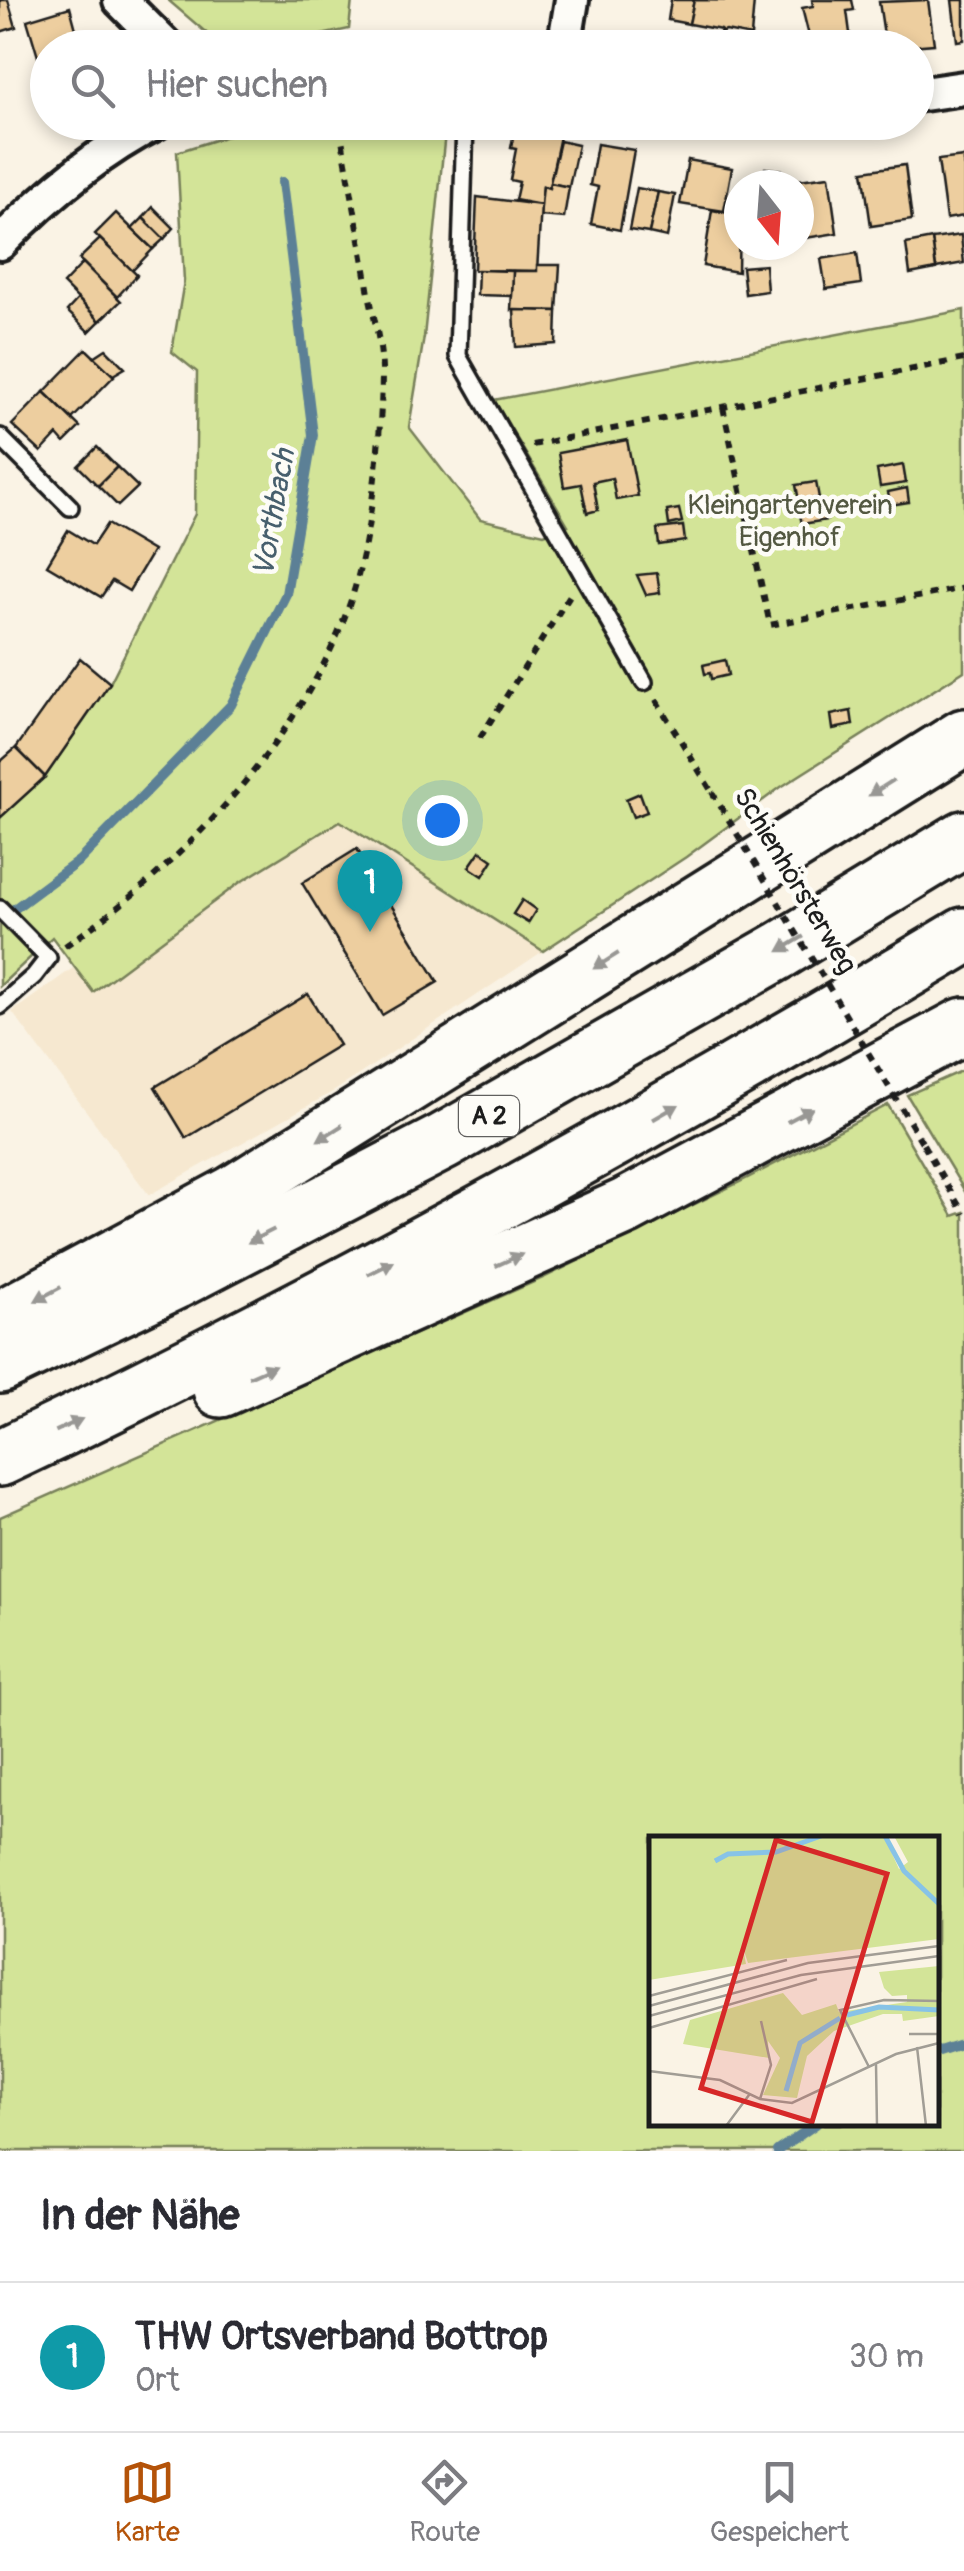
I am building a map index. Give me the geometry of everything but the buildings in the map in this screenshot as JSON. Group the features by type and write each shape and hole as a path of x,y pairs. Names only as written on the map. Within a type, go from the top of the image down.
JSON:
{"highway":[{"path":"0,1319 233,1194 964,737"},
{"name":"A 2","path":"0,1366 444,1142 782,950 964,839"},
{"path":"0,1458 139,1392 412,1252 629,1132 964,936"},
{"path":"139,1392 184,1406 627,1206 964,1026"}],"street":[{"path":"120,0 150,30"},
{"path":"567,30 572,0"},
{"path":"934,92 964,88"},
{"path":"0,242 121,140"}],"lane":[{"path":"464,140 458,356 644,682"},
{"path":"0,437 70,508"},
{"path":"0,908 48,958 0,1006"}],"path":[{"path":"48,958 99,923 220,811 274,746 318,676 355,586 373,488 382,366 342,140"},
{"path":"511,449 964,359"},
{"path":"724,407 770,626 964,588"},
{"path":"480,738 583,574"},
{"name":"Schienhörsterweg","path":"644,682 964,1214"}],"shaded area":[{"path":"340,821 543,951 336,1090 149,1195 12,1012 73,968 94,992 239,883"}],"green space":[{"path":"168,0 352,0 349,29 344,30 203,30"},
{"name":"Kleingartenverein Eigenhof","path":"215,140 444,140 424,337 409,427 480,519 544,534 568,525 494,400 964,310 964,671 781,787 686,857 543,951 340,821 239,883 93,992 52,937 0,986 0,818 45,777 110,683 195,514 197,372 172,352 184,281 177,152"},
{"path":"964,1070 964,1190 907,1095"},
{"path":"888,1105 953,1216 964,1212 964,2151 0,2151 0,1517 545,1277"}],"waterway":[{"name":"Vorthbach","path":"2,918 80,860 231,705 286,594 313,435 282,182"},
{"path":"939,2051 964,2043"},
{"path":"777,2151 813,2126"}],"place":[{"name":"THW Ortsverband Bottrop","path":"370,932"}]}
